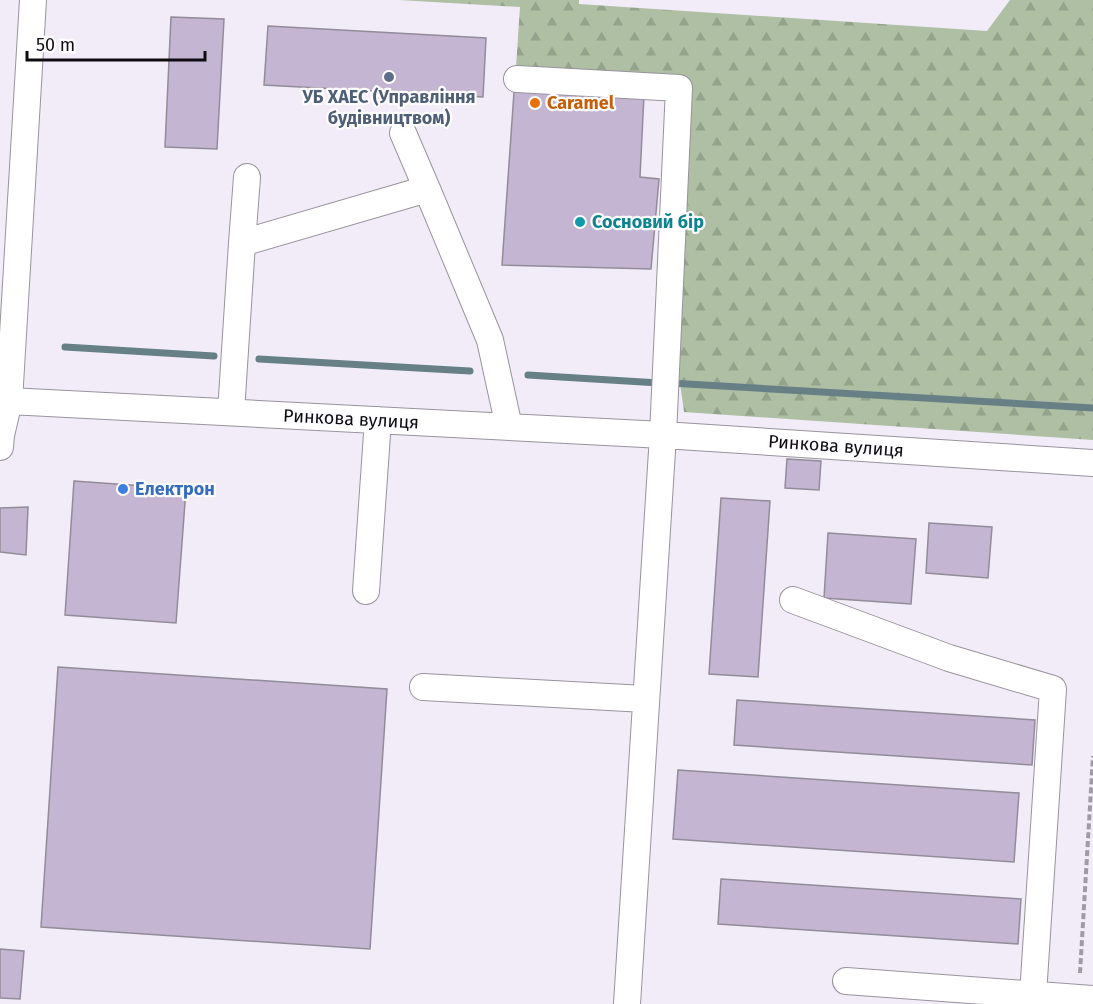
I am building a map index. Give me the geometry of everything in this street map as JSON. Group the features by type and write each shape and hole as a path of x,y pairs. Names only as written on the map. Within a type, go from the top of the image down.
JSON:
{"lane":[{"path":"0,447 9,401 33,0"},
{"path":"517,79 679,88 663,435 627,1004"},
{"path":"403,133 490,339 509,427"},
{"path":"231,412 247,177"},
{"path":"242,243 427,189"},
{"name":"Ринкова вулиця","path":"9,401 663,435 1093,463"},
{"path":"366,591 378,420"},
{"path":"793,600 949,658 1053,689 1033,994"},
{"path":"423,687 645,699"},
{"path":"846,981 970,997 1033,994 1086,998"}],"path":[{"path":"1086,998 1093,756"}],"green space":[{"path":"399,0 579,0 579,4 987,31 1010,0 1093,0 1093,440 684,412 679,376 680,103 516,67 520,7"}],"building":[{"path":"171,17 224,19 217,149 165,147"},
{"path":"268,26 486,38 483,97 264,85"},
{"name":"Сосновий бір","path":"514,92 644,95 640,177 659,179 651,269 502,265"},
{"path":"787,459 821,461 819,490 785,488"},
{"path":"74,481 186,489 176,623 65,615"},
{"path":"721,498 770,501 758,677 709,674"},
{"path":"28,507 26,555 0,552 0,508"},
{"path":"929,523 992,527 988,578 926,573"},
{"path":"828,533 916,539 911,604 824,598"},
{"path":"58,667 387,689 370,949 41,927"},
{"path":"737,700 1035,720 1032,765 734,745"},
{"path":"678,770 1019,793 1014,862 673,839"},
{"path":"721,879 1021,899 1018,944 718,924"},
{"path":"0,949 24,951 20,999 0,998"}],"waterway":[{"path":"65,347 214,356"},
{"path":"259,359 470,371"},
{"path":"528,375 659,383"},
{"path":"670,383 1093,408"}],"place":[{"name":"УБ ХАЕС (Управління будівництвом)","path":"389,77"},
{"name":"Caramel","path":"535,103"},
{"name":"Сосновий бір","path":"580,222"},
{"name":"Електрон","path":"123,489"}]}
